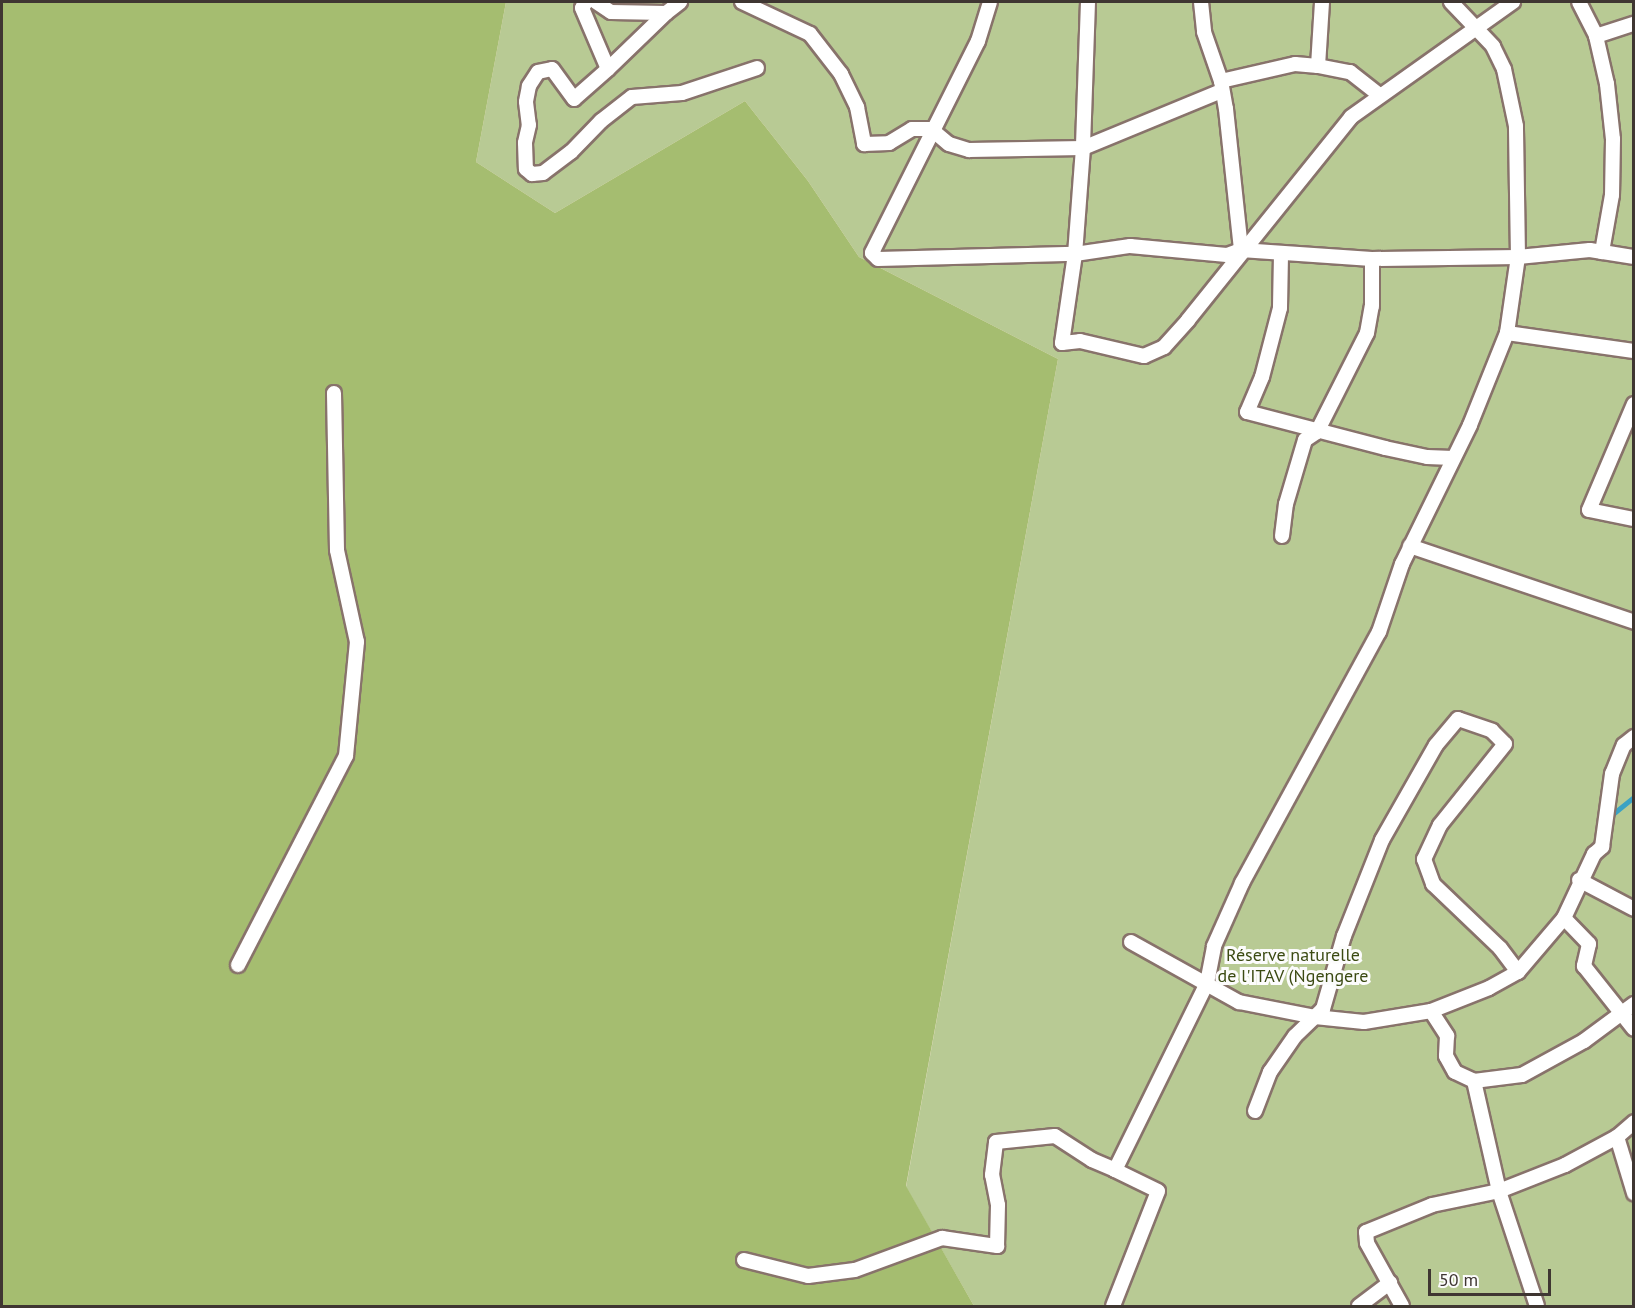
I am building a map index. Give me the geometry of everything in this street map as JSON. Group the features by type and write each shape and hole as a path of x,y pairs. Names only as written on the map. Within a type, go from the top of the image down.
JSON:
{"street":[{"path":"586,2 582,8 608,69"},
{"path":"596,2 613,7 666,13"},
{"path":"680,2 574,99 552,69 537,72 529,86 526,102 529,125 525,143 526,169 532,174 543,173 571,152 601,121 632,97 682,93 757,68"},
{"path":"742,2 810,34 841,74 857,107 864,144 889,143 912,129 930,129 950,144 969,150 1083,148 1221,86 1295,64 1350,72 1378,94"},
{"path":"990,2 978,41 930,129 872,253 874,257 884,261 982,254 1075,254 1130,246 1227,255 1241,250 1281,255 1372,259 1518,257 1602,252 1634,257"},
{"path":"1088,2 1083,148 1075,254 1062,343 1080,340 1144,356 1164,347 1351,117 1378,94 1477,24 1513,2"},
{"path":"1201,2 1204,32 1221,86 1241,250"},
{"path":"1318,66 1322,2"},
{"path":"1115,1170 1208,983 1214,946 1242,883 1379,632 1410,546 1453,458 1507,333 1518,257 1516,126 1504,69 1477,24 1451,2"},
{"path":"1579,2 1596,36 1607,84 1613,139 1612,195 1602,252"},
{"path":"1596,36 1634,24"},
{"path":"1281,255 1280,308 1262,377 1247,412 1317,432 1427,457 1453,458"},
{"path":"1282,536 1286,504 1305,440 1317,432 1367,333 1372,306 1372,259"},
{"path":"1507,333 1634,351"},
{"path":"238,965 346,756 357,642 338,550 334,393"},
{"path":"1634,404 1589,510 1634,519"},
{"path":"1410,546 1634,622"},
{"path":"1255,1111 1270,1072 1295,1036 1323,1009 1344,936 1382,840 1436,745 1458,719 1492,731 1505,744 1440,825 1424,859 1433,884 1500,948 1518,972"},
{"path":"1131,942 1239,1002 1315,1017 1364,1022 1431,1011 1518,972 1564,918 1580,880 1594,854 1602,847 1612,774 1624,744 1634,737"},
{"path":"1580,880 1634,909"},
{"path":"1564,918 1589,944 1584,966 1634,1029"},
{"path":"1431,1011 1447,1036 1446,1056 1455,1072 1474,1082 1522,1075 1584,1041 1634,1004"},
{"path":"1474,1082 1498,1191 1537,1306"},
{"path":"1402,1306 1367,1243 1366,1232 1432,1205 1498,1191 1565,1165 1617,1137 1634,1122"},
{"path":"744,1260 808,1276 855,1270 942,1238 998,1246 992,1174 996,1142 1055,1136 1092,1160 1158,1191 1113,1306"},
{"path":"1617,1137 1634,1193"},
{"path":"1359,1306 1390,1283"}],"green space":[{"path":"2,2 506,2 476,162 555,213 745,101 808,181 859,257 1058,359 906,1186 974,1306 2,1306"},
{"name":"Réserve naturelle de l'ITAV (Ngengere","path":"506,2 1633,2 1633,1306 974,1306 906,1187 1058,359 859,257 808,181 745,101 555,213 476,162"}],"waterway":[{"path":"1609,817 1634,797"}]}
